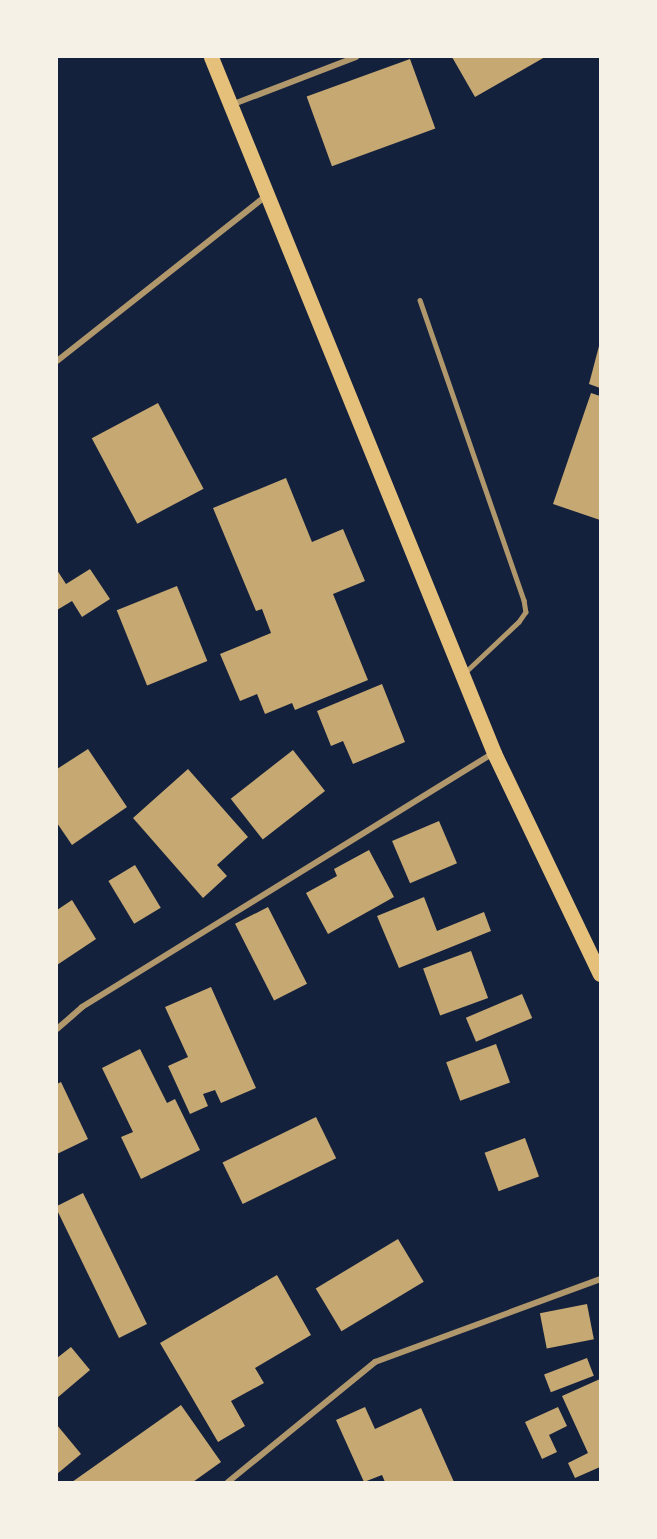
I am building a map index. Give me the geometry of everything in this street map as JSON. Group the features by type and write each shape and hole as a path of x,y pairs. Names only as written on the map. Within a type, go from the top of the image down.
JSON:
{"main road":[{"path":"212,57 266,196 494,753 600,974"}],"street":[{"path":"230,105 356,57"},
{"path":"57,361 266,196"},
{"path":"57,1029 82,1007 494,753"},
{"path":"228,1482 375,1362 600,1279"}],"lane":[{"path":"420,300 524,600 526,612 519,622 463,675"}],"building":[{"path":"452,57 545,57 475,97"},
{"path":"410,59 435,129 332,166 307,97"},
{"path":"600,346 600,388 589,384"},
{"path":"591,393 600,396 600,520 553,504"},
{"path":"158,403 204,489 137,524 92,438"},
{"path":"286,478 312,542 343,529 365,581 333,594 368,680 295,710 292,703 265,714 257,694 240,701 220,654 271,633 262,609 256,611 213,508"},
{"path":"90,569 110,599 82,617 72,601 57,610 57,570 66,584"},
{"path":"177,586 207,661 147,685 117,610"},
{"path":"382,684 405,742 353,764 343,741 331,746 317,711"},
{"path":"88,749 127,807 72,845 57,823 57,769"},
{"path":"293,750 325,791 263,840 231,799"},
{"path":"188,769 248,837 217,865 227,876 203,898 133,818"},
{"path":"439,821 457,863 410,883 392,841"},
{"path":"369,850 394,897 328,934 306,893 337,876 334,869"},
{"path":"135,865 161,908 134,924 108,881"},
{"path":"424,897 437,931 484,912 491,931 399,968 377,916"},
{"path":"72,900 96,939 57,965 57,910"},
{"path":"268,907 307,984 274,1000 235,924"},
{"path":"471,951 488,998 440,1015 423,968"},
{"path":"211,987 256,1088 221,1103 215,1090 203,1094 208,1106 190,1114 168,1066 188,1057 165,1007"},
{"path":"522,994 532,1018 476,1042 466,1018"},
{"path":"496,1044 510,1083 460,1101 446,1062"},
{"path":"140,1049 167,1103 175,1099 200,1150 141,1179 121,1137 133,1132 102,1068"},
{"path":"61,1082 88,1139 57,1154 57,1084"},
{"path":"316,1117 336,1158 243,1204 223,1163"},
{"path":"525,1138 539,1177 499,1191 485,1153"},
{"path":"83,1193 147,1324 119,1338 57,1210 57,1206"},
{"path":"398,1239 424,1282 341,1331 316,1288"},
{"path":"277,1275 311,1335 255,1368 264,1383 231,1401 245,1426 218,1442 160,1343"},
{"path":"587,1304 594,1339 547,1348 540,1313"},
{"path":"71,1347 90,1370 57,1398 57,1358"},
{"path":"587,1358 594,1376 551,1392 544,1374"},
{"path":"600,1379 600,1467 575,1478 568,1463 588,1453 562,1396"},
{"path":"181,1405 221,1462 193,1482 72,1482"},
{"path":"365,1407 375,1429 421,1408 454,1482 385,1482 382,1475 364,1482 336,1420"},
{"path":"558,1407 567,1426 549,1435 557,1452 542,1459 525,1422"},
{"path":"57,1425 81,1454 57,1474"}]}
